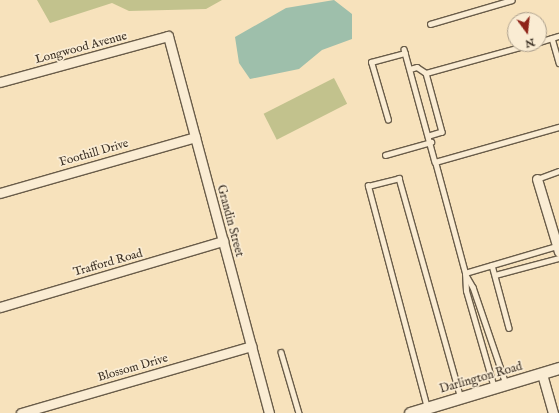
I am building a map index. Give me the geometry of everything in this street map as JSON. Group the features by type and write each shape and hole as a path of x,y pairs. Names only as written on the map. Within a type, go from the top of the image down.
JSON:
{"street":[{"name":"Longwood Avenue","path":"0,82 168,36"},
{"name":"Grandin Street","path":"168,36 269,413"},
{"name":"Foothill Drive","path":"0,193 195,137"},
{"path":"537,179 558,249"},
{"name":"Trafford Road","path":"0,307 223,241"},
{"name":"Blossom Drive","path":"22,413 251,346"},
{"name":"Darlington Road","path":"410,413 559,368"},
{"path":"542,374 553,413"}],"lane":[{"path":"430,24 512,0"},
{"path":"547,40 559,36"},
{"path":"552,38 559,63"},
{"path":"388,120 371,62 404,51 431,142 465,273 466,291 494,388"},
{"path":"426,73 507,51"},
{"path":"410,69 417,67 426,73 442,132 429,136"},
{"path":"435,162 559,127"},
{"path":"385,155 431,142"},
{"path":"537,179 559,171"},
{"path":"427,408 368,186 399,178 461,398"},
{"path":"465,273 558,249"},
{"path":"495,275 559,258"},
{"path":"492,265 509,328"},
{"path":"465,273 473,287 506,385"},
{"path":"281,352 299,413"}],"green space":[{"path":"37,0 222,0 206,9 129,11 112,3 50,23"},
{"path":"334,78 347,104 277,140 264,114"}],"shaded area":[{"path":"334,0 352,14 352,39 322,50 299,69 250,79 239,63 235,37 286,8"}]}
